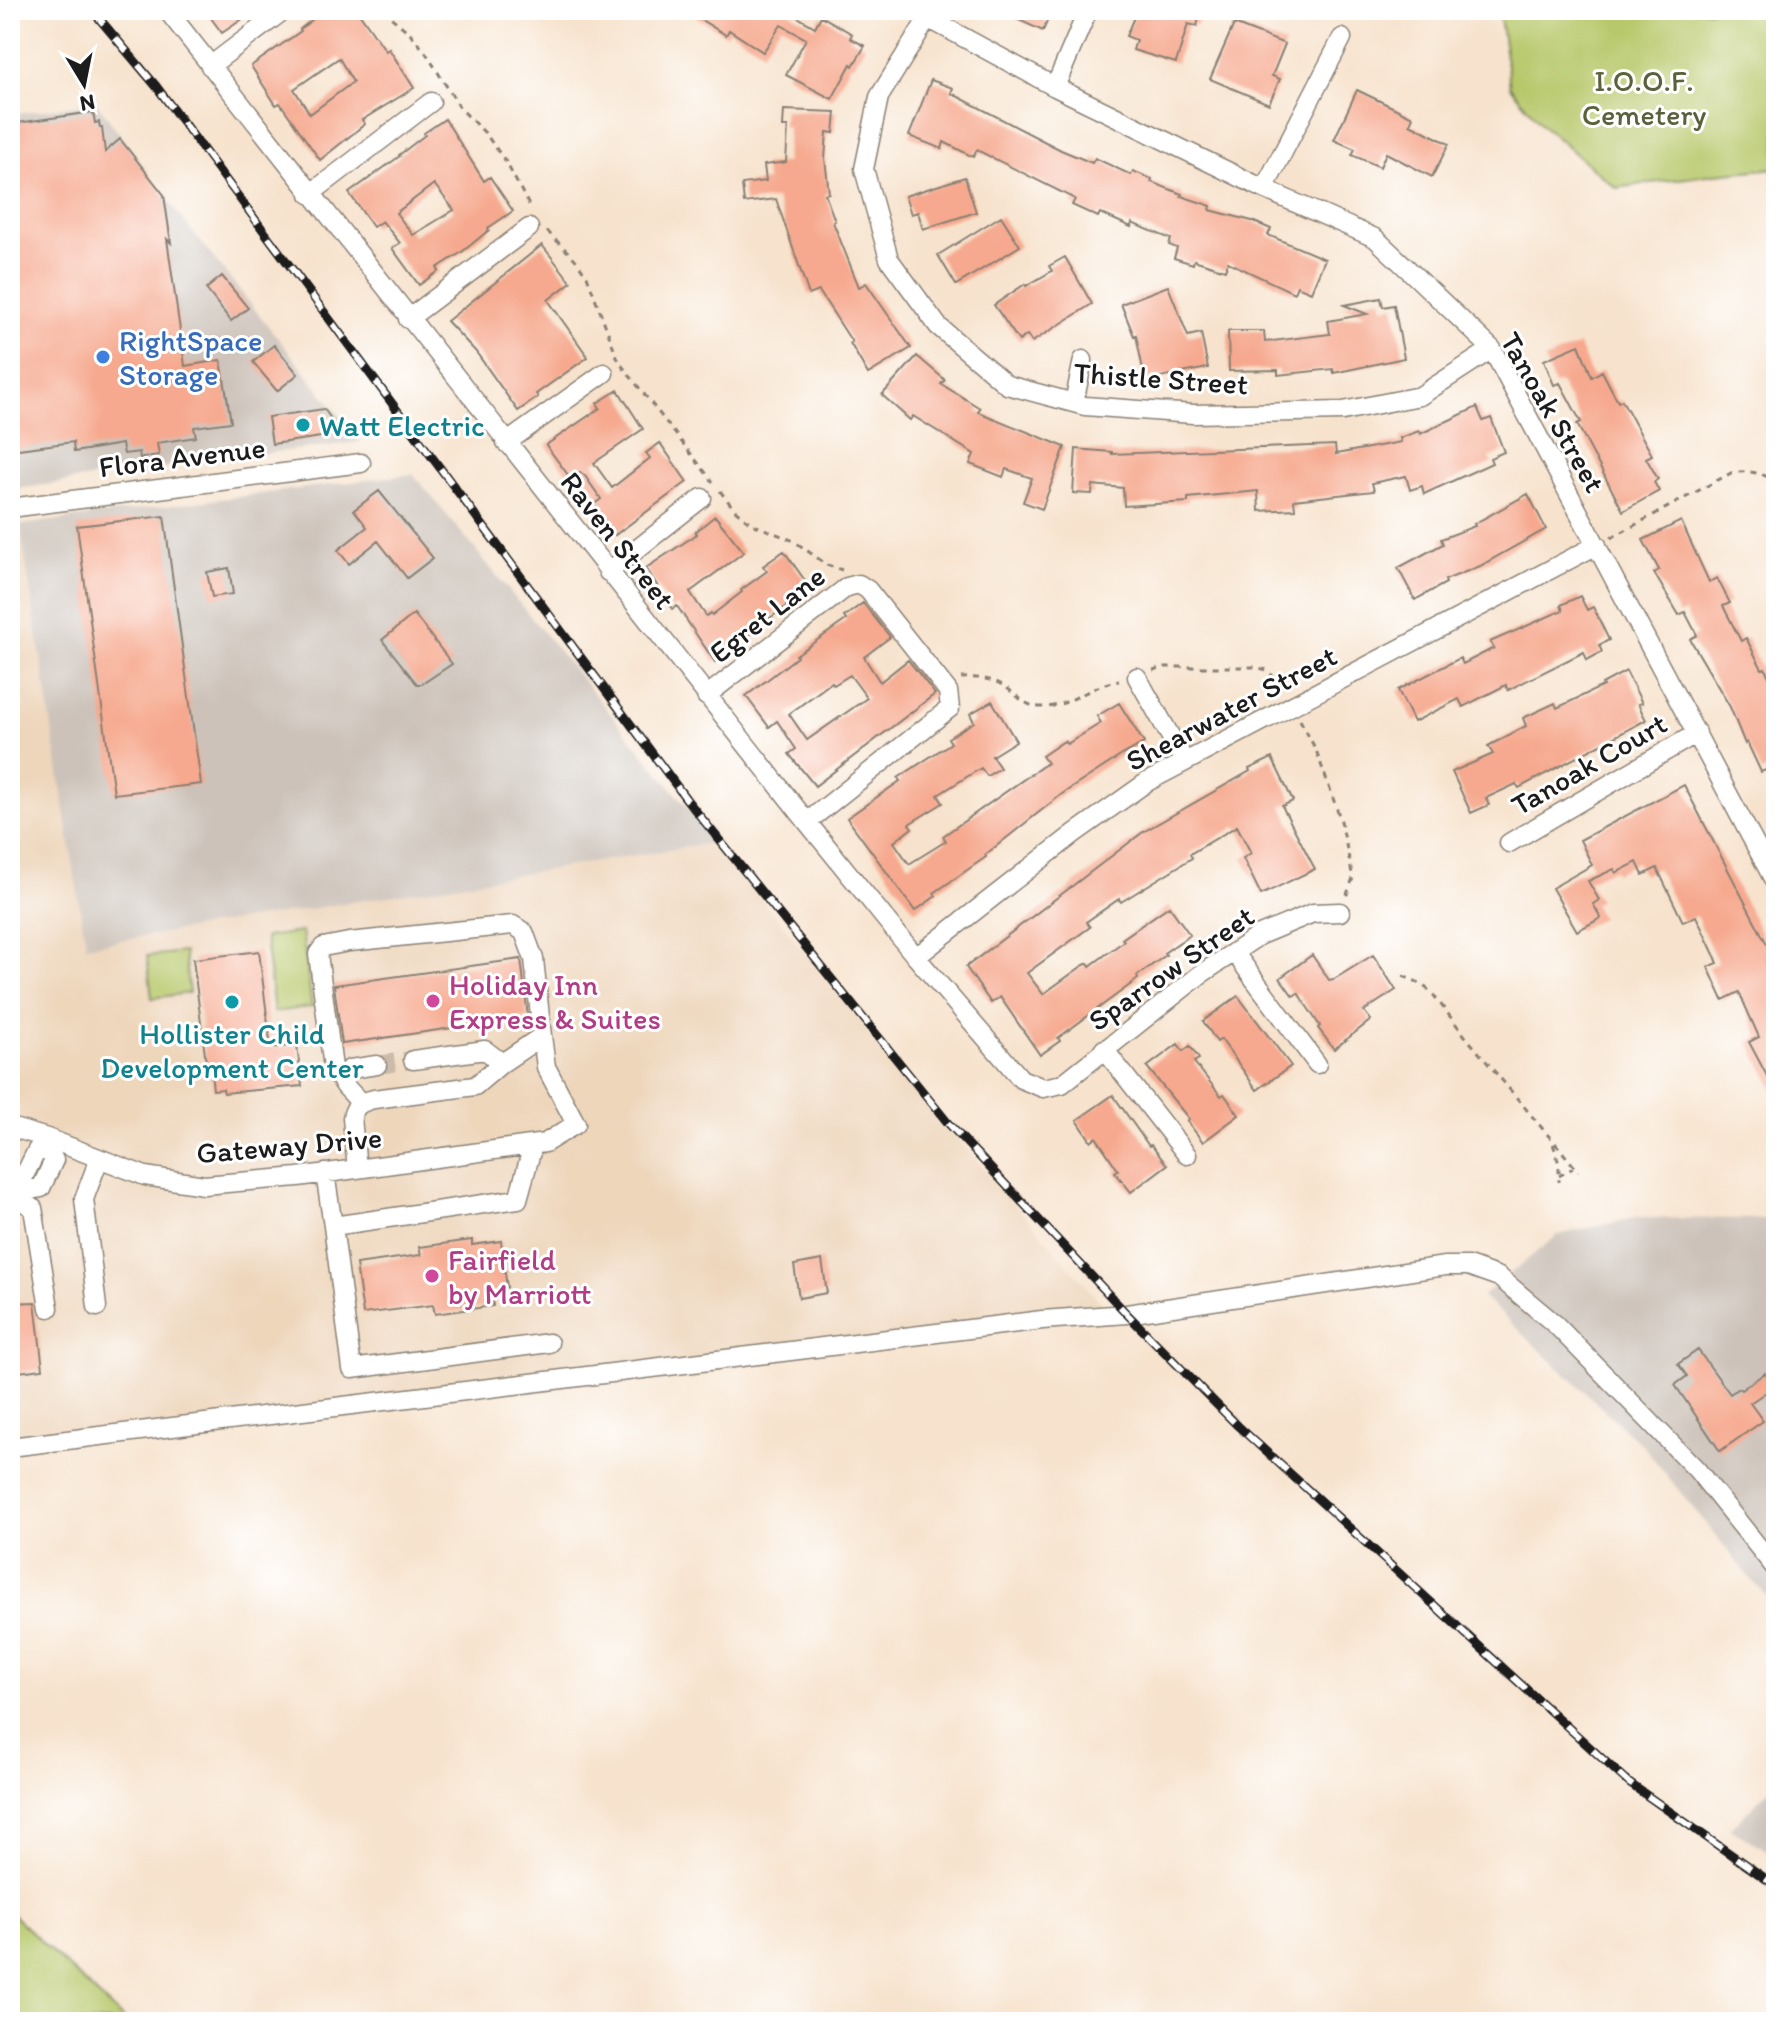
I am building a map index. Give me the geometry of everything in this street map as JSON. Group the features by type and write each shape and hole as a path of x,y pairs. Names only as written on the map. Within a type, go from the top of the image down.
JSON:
{"street":[{"name":"Raven Street","path":"167,10 706,696 916,957 1021,1079 1043,1088"},
{"path":"210,66 284,10"},
{"path":"1055,87 1088,10"},
{"name":"Tanoak Street","path":"920,14 1055,87 1264,189 1375,238 1492,349 1776,884"},
{"name":"Thistle Street","path":"920,14 879,97 864,169 889,259 938,326 1007,385 1074,403 1193,414 1343,411 1420,396 1492,349"},
{"path":"1264,189 1342,38"},
{"path":"310,194 431,102"},
{"path":"408,319 536,223"},
{"path":"1074,403 1083,360"},
{"path":"506,443 604,373"},
{"name":"Flora Avenue","path":"10,508 361,463"},
{"path":"608,572 702,498"},
{"name":"Shearwater Street","path":"916,957 1075,833 1147,782 1597,545"},
{"name":"Egret Lane","path":"706,696 847,587 859,584 868,590 940,680"},
{"path":"1137,677 1185,762"},
{"path":"807,822 950,708 950,696 940,680"},
{"name":"Tanoak Court","path":"1509,843 1697,733"},
{"name":"Sparrow Street","path":"1043,1088 1062,1084 1201,974 1234,952 1288,922 1313,913 1340,912"},
{"path":"357,1169 352,1118 354,1110 361,1103 475,1086 542,1036 534,959 524,932 513,925 323,947 318,954 333,1068 361,1103"},
{"path":"1234,952 1317,1064"},
{"name":"Gateway Drive","path":"10,1127 51,1146 145,1176 204,1185 246,1183 545,1143 576,1124 546,1067 542,1036"},
{"path":"1104,1049 1187,1155"},
{"path":"413,1060 485,1050 502,1063"},
{"path":"340,1079 350,1069 377,1065"},
{"path":"333,1226 518,1199 533,1145"},
{"path":"49,1308 33,1208 20,1195 22,1180 37,1150 51,1146"},
{"path":"97,1307 84,1199 99,1159"},
{"path":"325,1173 352,1369 549,1343"},
{"path":"10,1447 1042,1320 1127,1314 1445,1266 1468,1266 1499,1277 1556,1325 1697,1470 1776,1569"}],"path":[{"path":"382,10 410,33 460,108 485,133 506,162 536,223 575,259 587,276 619,362 735,510 752,524 794,541 827,565 851,574 859,584"},
{"path":"1597,545 1731,473 1764,474 1776,482"},
{"path":"940,680 971,678 993,681 1028,705 1046,707 1063,703 1098,685 1165,667 1255,667 1267,670 1277,679 1316,750 1341,821 1353,878 1340,912"},
{"path":"1403,976 1420,983 1432,993 1576,1169 1559,1176"},
{"path":"1552,1140 1559,1164 1559,1182"}],"shaded area":[{"path":"96,102 176,211 361,442 10,490 10,115"},
{"path":"413,474 716,842 86,946 20,525"},
{"path":"20,525 86,946 716,842 909,1082 1103,1305 743,1358 10,1444 10,526"},
{"path":"1635,1218 1776,1219 1776,1605 1753,1582 1643,1446 1482,1296 1558,1235"},
{"path":"1776,1783 1776,1855 1730,1829"}],"green space":[{"name":"I.O.O.F. Cemetery","path":"1499,10 1776,10 1776,168 1616,188 1542,125 1510,87"},
{"path":"302,932 312,1007 274,1012 265,937"},
{"path":"184,952 189,993 152,998 147,956"},
{"path":"10,1912 126,2022 10,2022"}],"building":[{"path":"205,10 234,10 241,20 222,33"},
{"path":"325,10 357,10 386,51 389,49 414,88 362,120 365,124 320,160 280,103 276,105 251,66","holes":["339,58 353,82 310,114 294,89"]},
{"path":"685,10 791,10 789,12 815,27 821,16 852,34 850,38 865,46 832,99 786,75 806,39 781,25 763,52 729,30 726,35"},
{"path":"997,10 1052,10 1043,31"},
{"path":"1137,10 1201,10 1197,26 1188,24 1176,63 1133,50 1136,40 1126,36"},
{"path":"1234,24 1285,44 1272,76 1280,79 1269,104 1210,79"},
{"path":"931,80 953,88 951,93 1061,150 1092,163 1095,158 1131,175 1133,171 1181,196 1211,206 1210,210 1271,229 1268,235 1325,259 1311,292 1297,286 1294,293 1228,262 1225,270 1194,260 1193,264 1174,258 1177,248 1169,245 1171,239 1132,223 1131,227 1100,213 1098,217 1072,205 1075,199 977,150 973,157 944,142 942,149 909,136"},
{"path":"1357,90 1413,117 1410,124 1449,144 1432,177 1386,153 1380,167 1352,155 1355,149 1334,140"},
{"path":"784,110 836,112 834,133 827,132 825,159 829,193 825,194 833,222 859,287 866,283 911,348 868,374 852,342 819,291 809,295 776,199 744,203 742,184 766,181 764,165 786,162 788,127 783,127"},
{"name":"RightSpace Storage","path":"93,112 95,123 99,122 102,128 105,152 120,139 164,195 185,366 221,360 231,422 194,427 196,437 157,443 159,455 140,458 139,452 124,454 122,444 74,452 73,442 10,450 10,124"},
{"path":"445,119 484,181 490,177 513,211 419,285 392,248 400,243 382,221 373,227 349,193 400,156 424,133","holes":["434,184 454,210 413,235 396,213"]},
{"path":"965,177 976,212 923,229 918,212 911,214 905,196"},
{"path":"1001,216 1020,246 956,285 938,255"},
{"path":"542,245 571,282 548,300 588,357 536,394 538,397 518,411 476,352 447,321"},
{"path":"1065,257 1092,304 1032,342 1027,335 1019,341 994,305 1025,284 1052,271 1049,266"},
{"path":"222,276 248,308 231,321 206,289"},
{"path":"1168,286 1188,336 1201,333 1208,368 1145,380 1136,335 1121,304"},
{"path":"1381,298 1383,307 1394,305 1404,358 1334,373 1333,369 1278,375 1278,370 1229,371 1228,331 1264,331 1265,342 1330,334 1328,321 1367,314 1344,305"},
{"path":"274,345 298,374 277,391 253,362"},
{"path":"1579,345 1592,377 1602,371 1652,455 1646,458 1658,479 1654,482 1659,491 1623,511 1577,424 1581,422 1560,383 1554,385 1544,360"},
{"path":"917,356 945,380 941,384 980,408 978,412 1065,447 1042,509 1023,502 1032,478 1006,469 1003,477 970,464 974,454 913,416 910,420 882,395"},
{"path":"618,390 643,429 594,463 612,488 650,458 646,453 660,443 687,482 615,535 593,505 601,499 585,476 580,472 571,479 546,445 600,408 597,403"},
{"path":"1477,407 1483,421 1491,418 1504,452 1490,458 1492,463 1424,494 1422,486 1410,490 1406,476 1372,483 1374,491 1294,500 1295,509 1259,511 1258,491 1188,498 1188,502 1124,506 1123,488 1093,485 1092,494 1073,493 1076,449 1112,454 1335,445 1336,454 1401,442 1400,438 1419,431 1420,434"},
{"name":"Watt Electric","path":"324,409 342,434 272,444 268,417"},
{"path":"379,491 433,558 407,578 378,541 349,564 338,550 367,527 354,510"},
{"path":"1528,494 1546,529 1480,566 1445,580 1446,583 1415,600 1398,568 1443,544 1441,539 1475,526"},
{"path":"164,516 201,784 114,794 77,526"},
{"path":"715,516 744,552 690,592 706,616 712,615 742,592 767,571 763,566 784,551 811,589 715,662 677,606 672,609 646,568 697,534 695,532"},
{"path":"1681,521 1709,582 1717,578 1730,603 1723,606 1741,641 1746,638 1776,692 1776,766 1761,772 1730,707 1690,639 1697,635 1685,612 1679,615 1654,573 1659,570 1643,540"},
{"path":"229,568 233,594 212,597 207,572"},
{"path":"1580,596 1587,610 1593,607 1609,640 1599,645 1602,652 1587,660 1584,652 1508,690 1506,685 1463,707 1459,699 1414,722 1398,690 1460,658 1463,664 1494,648 1490,642 1563,610 1561,605"},
{"path":"863,603 890,637 864,657 880,682 908,660 935,694 815,786 789,754 796,749 777,721 769,727 746,696 846,620 844,617","holes":["850,675 867,698 807,740 789,714 832,682 834,685"]},
{"path":"414,614 452,664 422,684 417,684 382,640"},
{"path":"1626,671 1642,703 1638,704 1646,720 1519,788 1516,784 1486,798 1489,805 1471,813 1452,772 1493,754 1488,746 1526,726 1523,718 1555,703 1557,708"},
{"path":"992,701 1016,741 992,756 1000,768 987,776 981,768 938,795 943,803 909,824 912,828 894,842 909,864 946,841 943,836 1047,763 1042,756 1101,723 1097,716 1119,703 1144,743 1062,794 915,911 847,818 900,781 898,778 951,743 948,738 974,722 970,714"},
{"path":"1272,758 1293,801 1282,806 1315,869 1261,895 1243,858 1251,853 1237,826 1121,902 1119,899 1086,922 1090,927 1027,973 1043,994 1082,966 1088,963 1090,966 1169,906 1190,935 1040,1055 1000,997 991,1003 966,967 1143,832"},
{"path":"1684,785 1776,962 1776,1093 1749,1042 1759,1037 1739,992 1723,1000 1708,967 1718,963 1696,916 1683,922 1657,868 1643,875 1637,862 1616,873 1614,869 1588,881 1599,900 1593,904 1601,918 1577,931 1552,888 1592,865 1580,840"},
{"name":"Hollister Child Development Center","path":"259,951 271,1048 297,1045 302,1086 224,1093 223,1089 213,1090 210,1063 206,1063 193,959"},
{"path":"1312,955 1329,980 1373,955 1396,990 1364,1011 1371,1020 1334,1049 1298,993 1293,996 1280,978"},
{"name":"Holiday Inn Express & Suites","path":"521,959 528,1017 342,1044 334,985"},
{"path":"1238,996 1291,1066 1257,1090 1221,1039 1217,1042 1203,1021"},
{"path":"1178,1044 1183,1051 1190,1046 1199,1059 1194,1062 1239,1115 1203,1142 1187,1121 1189,1119 1147,1067"},
{"path":"1113,1095 1149,1146 1167,1165 1131,1192 1115,1172 1118,1170 1096,1137 1091,1141 1077,1120"},
{"name":"Fairfield by Marriott","path":"472,1240 472,1245 501,1241 507,1288 500,1289 500,1296 492,1297 493,1306 435,1314 433,1305 363,1314 356,1264 421,1255 419,1247"},
{"path":"822,1260 827,1293 799,1298 794,1265"},
{"path":"35,1302 43,1369 10,1373 10,1303"},
{"path":"1698,1350 1730,1394 1765,1373 1775,1386 1750,1403 1763,1421 1720,1451 1675,1385 1687,1376 1678,1364"}],"tunnel":[{"path":"377,1065 413,1060"}],"railway":[{"path":"92,10 156,86 687,800 948,1123 1127,1314 1238,1426 1629,1783 1776,1886"}],"place":[{"name":"RightSpace Storage","path":"103,357"},
{"name":"Watt Electric","path":"303,425"},
{"name":"Holiday Inn Express & Suites","path":"433,1001"},
{"name":"Hollister Child Development Center","path":"232,1002"},
{"name":"Fairfield by Marriott","path":"432,1276"}]}
